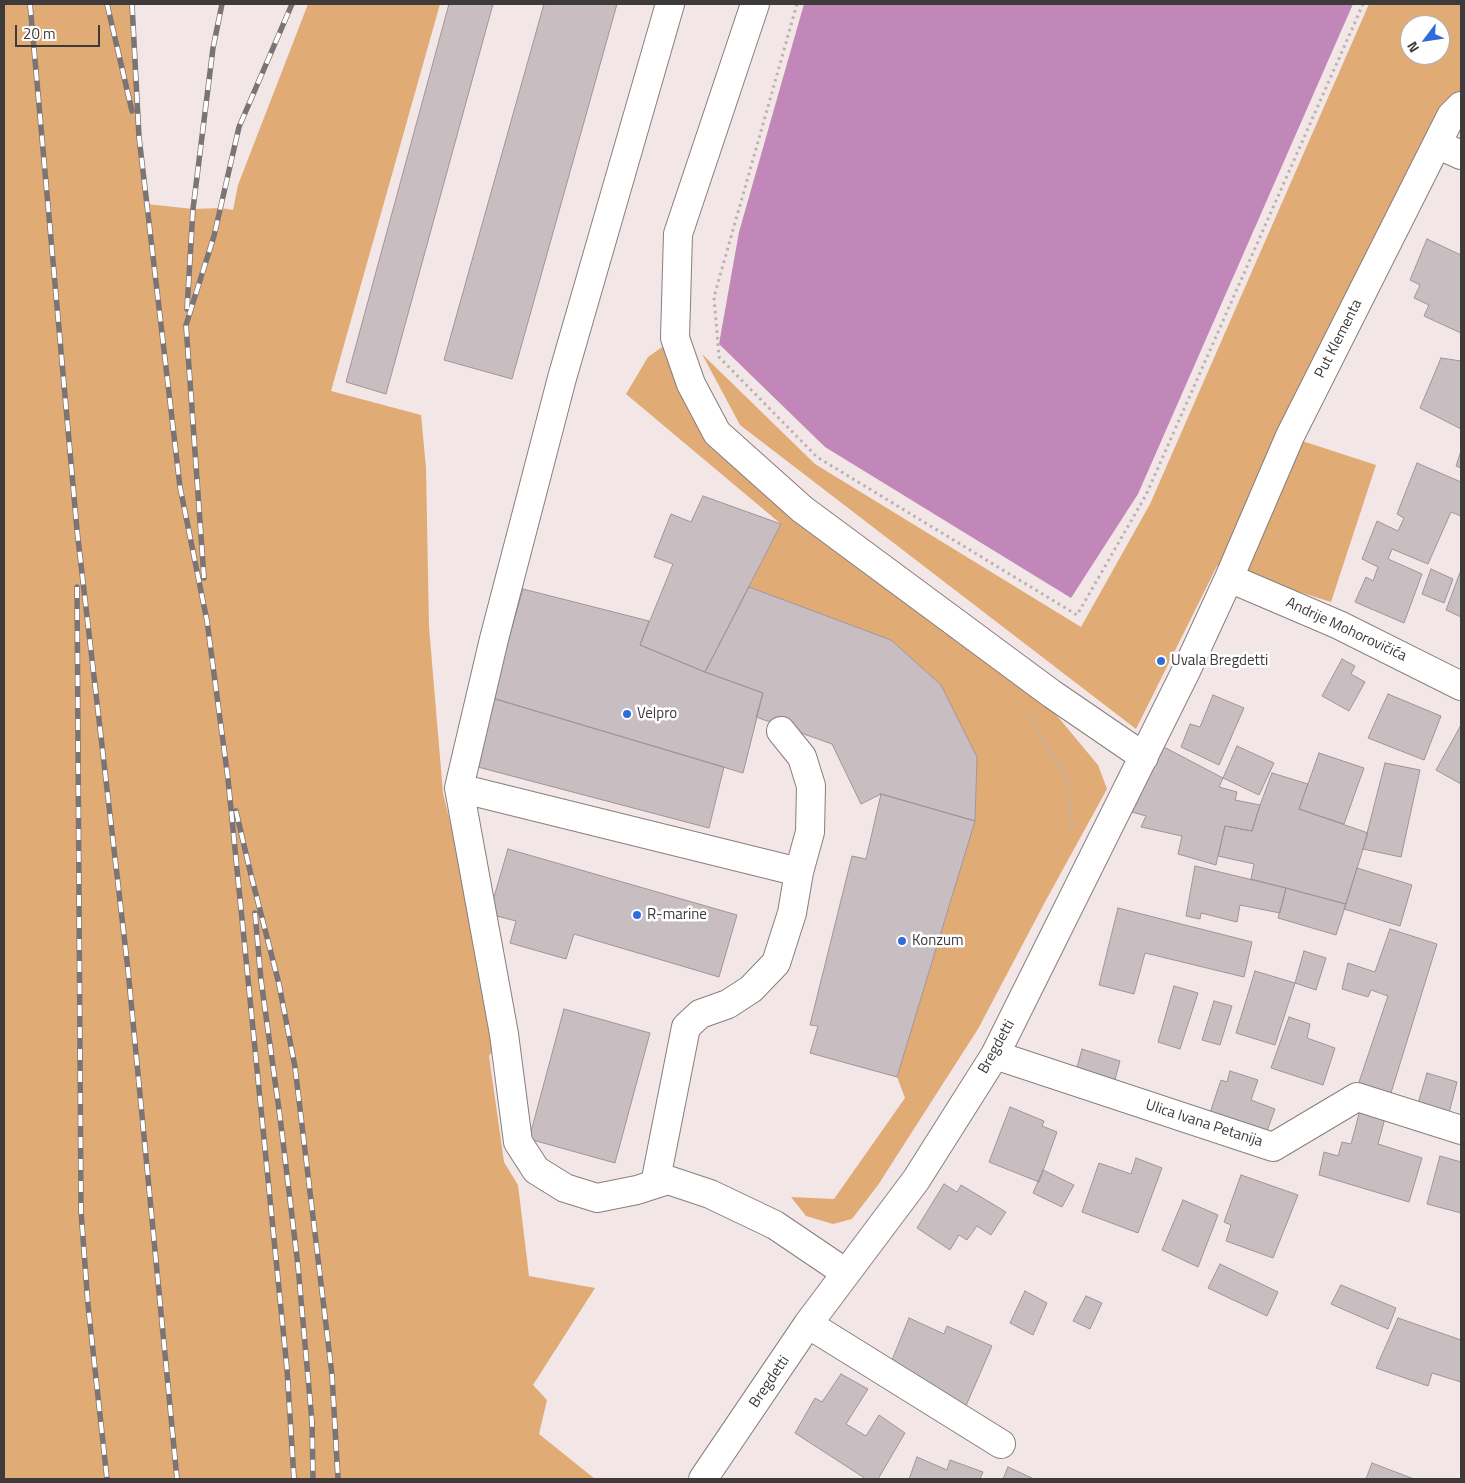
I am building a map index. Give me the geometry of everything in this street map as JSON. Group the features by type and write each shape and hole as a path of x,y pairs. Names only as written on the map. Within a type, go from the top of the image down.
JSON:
{"street":[{"path":"670,4 562,378 494,639 459,788 504,1034 518,1142 536,1170 565,1188 597,1198 637,1190 668,1180 710,1194 775,1225 846,1273"},
{"path":"754,4 678,234 675,338 696,392 717,433 802,509 1052,694 1144,757"},
{"name":"Put Klementa","path":"1228,578 1290,436 1449,149 1451,116 1461,106"},
{"name":"Bregdetti","path":"703,1479 808,1324 916,1180 995,1055 1144,757 1228,578"},
{"name":"Andrije Mohorovičića","path":"1228,578 1340,625 1461,686"},
{"path":"655,1184 686,1027 700,1014 728,1004 751,989 776,963 792,913 799,872 810,832 810,786 802,757 781,731"},
{"path":"459,788 799,872"},
{"name":"Ulica Ivana Petanija","path":"995,1055 1272,1147 1357,1097 1461,1128"},
{"path":"808,1324 1001,1444"}],"path":[{"path":"797,4 714,297 719,356 817,457 1078,615 1146,494 1363,4"},
{"path":"1025,707 1068,781 1073,831 1069,840"}],"shaded area":[{"path":"4,4 132,4 139,137 147,204 193,209 221,208 233,210 238,185 308,4 440,4 331,391 421,415 426,468 429,627 443,793 484,959 497,1044 489,1056 504,1162 518,1185 529,1276 595,1288 533,1385 547,1400 539,1434 595,1479 4,1479"},
{"path":"804,4 1353,4 1138,494 1071,598 825,447 719,344 739,232"},
{"path":"1369,4 1461,4 1461,106 1290,437 1376,465 1331,602 1217,566 1136,729 740,425 702,354 815,464 1081,627 1150,504"},
{"path":"675,338 717,433 1053,711 1098,765 1107,789 978,1029 878,1185 852,1219 833,1224 806,1216 791,1197 834,1199 905,1098 897,1077 975,821 977,757 941,685 891,640 749,587 781,524 626,394 648,357"}],"building":[{"path":"449,4 493,4 386,394 346,382"},
{"path":"544,4 617,4 512,379 444,360"},
{"path":"1427,239 1461,255 1461,333 1424,316 1429,305 1414,298 1420,285 1410,280"},
{"path":"1441,358 1461,361 1461,429 1420,408"},
{"path":"1461,451 1461,468 1456,466"},
{"path":"1417,463 1461,482 1461,516 1451,512 1428,564 1392,549 1388,559 1422,574 1404,623 1355,602 1366,577 1373,581 1378,567 1362,559 1377,521 1398,531 1404,518 1397,514"},
{"path":"703,496 781,524 705,672 640,645 673,564 654,557 671,514 691,522"},
{"path":"1431,569 1453,579 1444,603 1422,594"},
{"path":"1461,570 1461,617 1446,610"},
{"path":"749,587 891,640 941,685 977,757 975,821 881,794 861,804 832,744 756,717 763,693 705,672"},
{"path":"523,589 649,621 640,645 705,672 763,693 743,773 492,698"},
{"path":"1342,659 1355,666 1351,674 1365,682 1349,711 1322,696"},
{"path":"1388,694 1441,716 1424,760 1368,738"},
{"path":"1213,695 1244,708 1219,765 1181,747 1190,724 1200,727"},
{"path":"492,698 724,767 709,828 474,766"},
{"path":"1461,725 1461,784 1436,770"},
{"path":"1162,746 1223,778 1219,787 1237,792 1235,800 1260,805 1252,831 1225,826 1216,865 1178,854 1182,836 1141,827 1146,816 1132,812"},
{"path":"1237,746 1274,763 1259,795 1223,778"},
{"path":"1319,753 1364,768 1344,824 1299,809"},
{"path":"1385,763 1420,770 1401,857 1363,849"},
{"path":"1272,773 1308,784 1299,809 1368,833 1346,904 1251,879 1254,864 1218,856 1225,826 1252,831"},
{"path":"881,794 975,821 897,1077 810,1053 818,1026 810,1025 852,856 866,859"},
{"path":"508,849 737,915 719,977 574,934 566,959 510,943 516,921 489,914"},
{"path":"1195,866 1286,888 1280,913 1240,905 1237,922 1201,913 1200,919 1186,916"},
{"path":"1357,868 1412,885 1400,926 1344,909"},
{"path":"1286,888 1346,904 1336,935 1278,918"},
{"path":"1118,908 1252,942 1244,977 1145,953 1134,994 1099,985"},
{"path":"1390,929 1437,944 1390,1096 1358,1085 1388,996 1371,990 1368,997 1342,989 1348,963 1375,972"},
{"path":"1304,951 1326,958 1316,990 1295,983"},
{"path":"1255,971 1295,983 1275,1045 1236,1033"},
{"path":"1174,986 1198,993 1180,1049 1158,1042"},
{"path":"1214,1001 1232,1006 1220,1045 1202,1040"},
{"path":"564,1009 650,1033 615,1163 529,1139"},
{"path":"1289,1017 1310,1024 1307,1038 1335,1048 1323,1085 1271,1068"},
{"path":"1082,1049 1120,1061 1114,1083 1076,1071"},
{"path":"1230,1071 1258,1080 1251,1100 1275,1109 1264,1139 1208,1119 1221,1080 1227,1082"},
{"path":"1427,1073 1457,1082 1448,1117 1417,1107"},
{"path":"1010,1107 1044,1121 1042,1126 1057,1132 1039,1182 989,1162"},
{"path":"1360,1110 1385,1118 1378,1144 1422,1158 1409,1202 1319,1175 1324,1152 1338,1156 1342,1142 1351,1144"},
{"path":"1440,1156 1461,1162 1461,1213 1427,1204"},
{"path":"1136,1158 1162,1168 1138,1233 1082,1212 1099,1163 1131,1174"},
{"path":"1043,1170 1074,1185 1062,1207 1033,1193"},
{"path":"1241,1175 1298,1195 1273,1258 1226,1241 1231,1225 1224,1222"},
{"path":"944,1184 957,1192 961,1185 1006,1212 991,1235 977,1226 967,1240 959,1235 950,1250 917,1228"},
{"path":"1183,1200 1218,1215 1198,1267 1162,1250"},
{"path":"1220,1264 1278,1292 1267,1316 1208,1288"},
{"path":"1341,1285 1396,1308 1388,1329 1331,1304"},
{"path":"1025,1291 1047,1303 1033,1335 1010,1323"},
{"path":"1086,1296 1102,1303 1090,1329 1073,1321"},
{"path":"909,1318 944,1334 947,1326 992,1346 965,1408 920,1387 923,1379 890,1365"},
{"path":"1398,1318 1461,1340 1461,1382 1432,1373 1428,1386 1376,1368"},
{"path":"841,1374 868,1389 846,1424 866,1436 879,1415 905,1433 878,1479 866,1479 795,1433 815,1398 822,1402"},
{"path":"917,1457 947,1470 950,1460 983,1472 980,1479 909,1479"},
{"path":"1372,1463 1414,1479 1366,1479"},
{"path":"1008,1467 1034,1479 1003,1479"}],"railway":[{"path":"30,4 77,530 128,970 177,1479"},
{"path":"107,4 132,111"},
{"path":"132,4 139,137 180,487 207,621 228,779 287,1369 294,1479"},
{"path":"187,309 193,209 213,48 222,4"},
{"path":"204,578 186,325 214,236 239,127 292,4"},
{"path":"77,587 81,1211 88,1305 107,1479"},
{"path":"236,811 279,984 295,1067 332,1375 338,1479"},
{"path":"255,913 261,980 298,1266 312,1422 313,1479"}],"place":[{"name":"Uvala Bregdetti","path":"1161,661"},
{"name":"Velpro","path":"627,714"},
{"name":"R-marine","path":"637,915"},
{"name":"Konzum","path":"902,941"}]}
